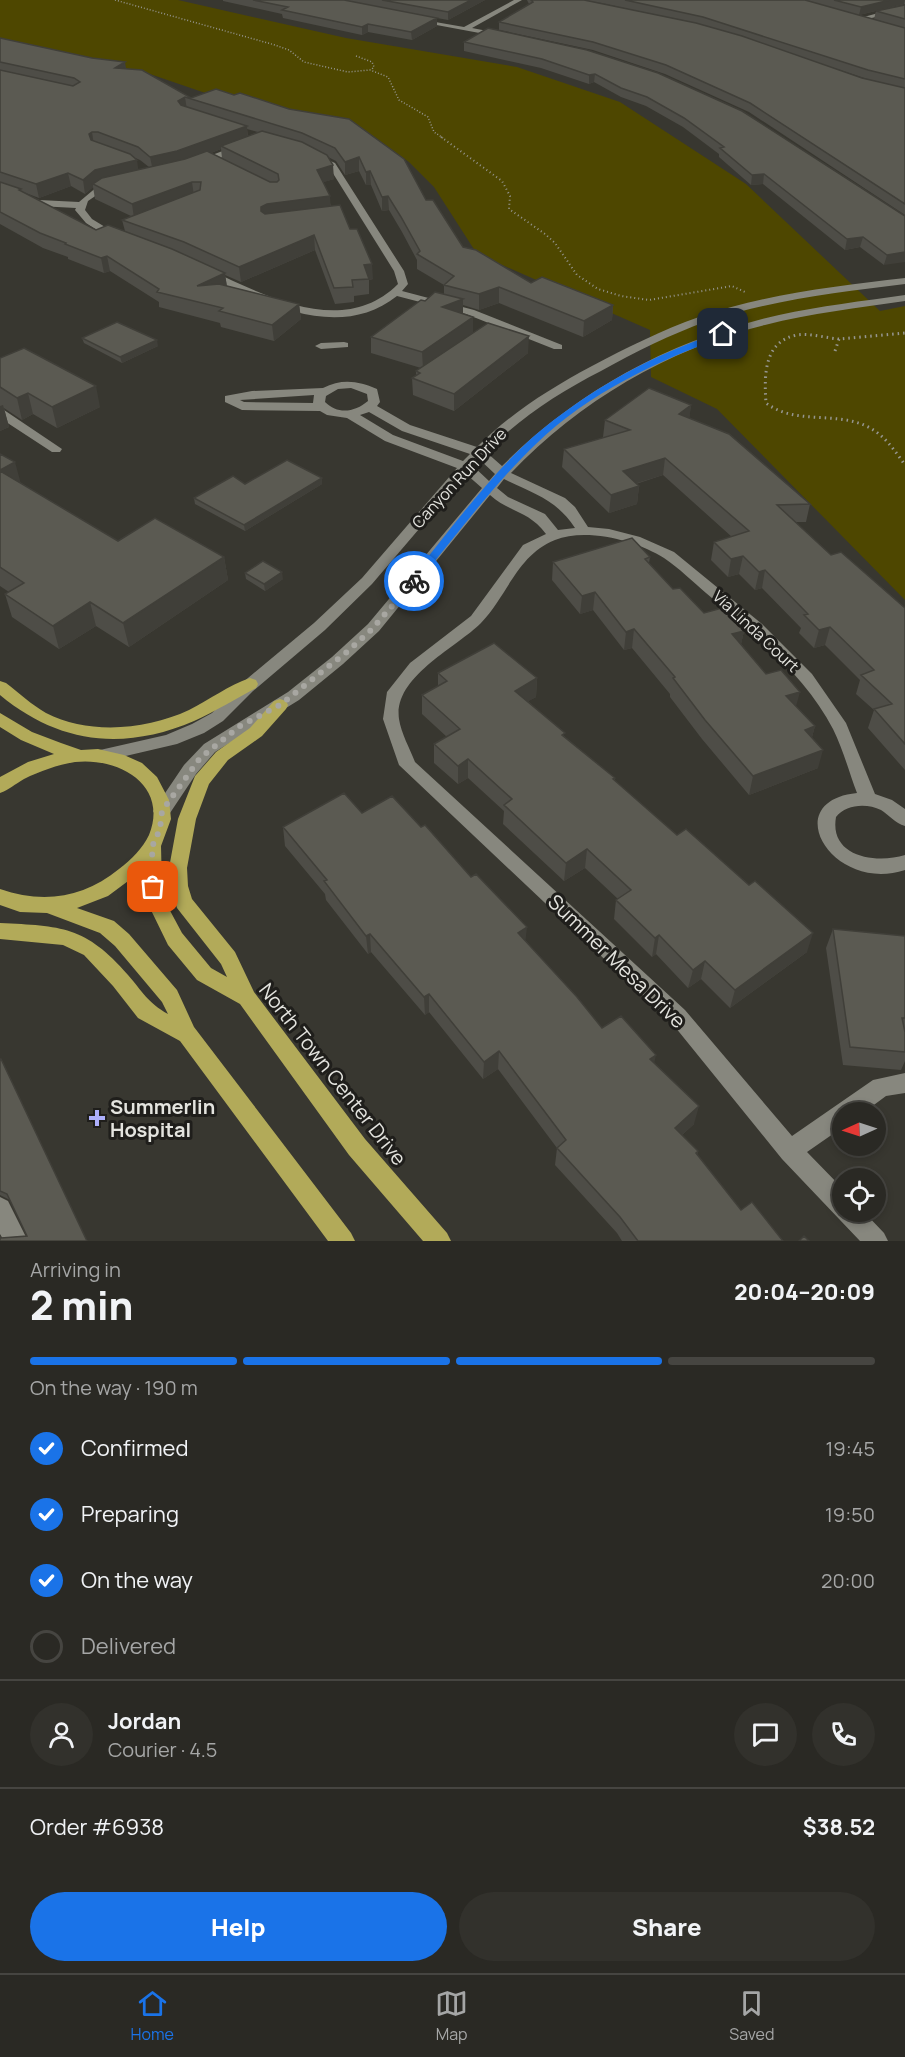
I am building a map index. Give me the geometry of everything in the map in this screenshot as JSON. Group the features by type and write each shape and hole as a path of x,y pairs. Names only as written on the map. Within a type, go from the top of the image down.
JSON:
{"main road":[{"path":"0,687 41,717 56,724 106,733 127,732 181,719 250,684"},
{"path":"247,998 228,958 184,902 179,885 178,868 187,819 201,781 222,756 256,732 280,705"},
{"path":"0,719 17,732 40,743 78,755 120,760 136,768 154,787 162,811 160,829 152,847 139,865 106,889 74,902 49,906 4,902"},
{"path":"0,786 33,766 78,755"},
{"name":"North Town Center Drive","path":"152,847 153,887 164,921 204,974 247,998 357,1147 439,1241"},
{"path":"49,906 107,927 122,940 170,996 188,1034 343,1241"},
{"path":"0,932 38,933 65,937 91,949 120,980 145,1012 188,1034"}],"street":[{"path":"465,29 519,0"},
{"path":"859,19 905,8"},
{"path":"849,16 871,22"},
{"path":"406,18 510,37"},
{"path":"252,136 263,139 307,152 332,165 399,271 403,284 384,302 356,312 332,315 314,312 245,290 111,233 89,221 80,210 81,205 90,194 101,188 146,172 212,160 263,139"},
{"path":"212,160 222,165"},
{"path":"0,189 38,203 81,205"},
{"path":"350,213 361,212"},
{"path":"111,233 122,229"},
{"name":"Canyon Run Drive","path":"100,756 155,744 210,722 233,705 250,684 302,643 348,601 383,564 478,452 510,423 557,390 615,359 705,319 774,300 905,281"},
{"path":"396,292 470,312 494,326 558,346"},
{"name":"Canyon Run Drive","path":"162,811 194,764 216,743 240,726 280,705 371,630 490,488 534,440 591,398 645,367 690,346 740,328 811,313 905,298"},
{"path":"321,346 344,345"},
{"path":"343,385 360,386 373,392 374,402 370,407 349,414 333,413 321,407 242,406 229,399 247,393 280,394 323,391 343,385"},
{"path":"321,407 318,399 323,391"},
{"path":"370,407 406,428 478,452 503,474 560,501 570,510 584,531"},
{"path":"0,414 56,449"},
{"path":"349,414 389,438 465,466 510,504 540,517 554,535"},
{"path":"530,511 560,501"},
{"name":"Via Linda Court","path":"391,719 393,696 416,667 476,619 528,548 554,535 584,531 609,533 635,540 669,555 757,628 806,678 840,727 868,800"},
{"name":"Summer Mesa Drive","path":"391,719 408,765 678,1016 790,1151 832,1195"},
{"path":"905,819 892,808 868,800 846,801 835,806 828,815 826,824 828,836 835,847 846,857 863,865 891,867 905,862"},
{"path":"860,1102 881,1087 905,1083"},
{"path":"790,1151 832,1122"},
{"path":"0,1209 16,1241"},
{"path":"858,1222 876,1241"}],"path":[{"path":"115,0 275,45 289,50 304,62 348,72 370,70 388,77 399,100 426,115 434,132 502,181 510,196 509,209 555,243 577,275 591,286 641,300 732,286 750,295"},
{"path":"356,56 372,62 374,67 370,70"},
{"path":"905,333 839,339 798,335 778,342 770,352 765,390 766,403 781,412 861,422 879,434 905,465"},
{"path":"834,351 839,339"}],"shaded area":[{"path":"0,0 178,0 346,38 517,67 620,102 746,184 880,311 905,306 905,600 717,409 651,377 650,330 477,254 434,187 409,162 362,128 217,97 144,72 74,64 0,39"}],"building":[{"path":"253,0 344,0 437,18 411,32 368,24 362,27 282,10 288,7"},
{"path":"382,0 471,0 448,12"},
{"path":"531,0 584,0 696,23 742,36 862,78 905,88 905,204 750,103 666,65 593,42 499,22 533,2"},
{"path":"625,0 805,0 905,28 905,79 868,70 703,17"},
{"path":"834,0 890,0 861,7"},
{"path":"905,5 905,19 876,11"},
{"path":"488,28 587,50 658,73 742,111 905,216 905,252 887,255 863,237 847,239 764,174 752,175 720,148 724,147 684,118 647,97 621,88 595,74 589,75 542,59 464,42"},
{"path":"0,38 92,58 125,62 115,68 142,70 191,98 216,89 234,95 240,93 289,109 349,119 404,159 426,200 433,200 463,247 476,250 531,283 542,277 613,305 584,321 499,287 479,294 444,285 454,276 417,254 420,251 401,217 388,196 382,197 370,171 366,172 359,157 345,162 335,148 302,133 185,97 178,101 181,105 247,126 177,151 150,157 138,147 98,132 92,132 89,134 91,140 130,154 137,160 95,170 83,180 68,173 36,184 0,172 0,70 73,86 80,82 74,78 0,62"},
{"path":"262,131 302,142 327,155 333,165 317,170 330,196 267,204 261,207 261,211 265,214 340,205 350,229 357,229 372,264 364,265 369,279 352,280 353,287 334,288 314,235 239,267 184,242 122,220 200,190 201,182 192,182 132,204 93,184 102,178 185,159 207,151 270,182 277,182 278,174 221,146"},
{"path":"0,182 21,189 19,190 96,230 108,225 172,249 225,273 197,286 219,284 299,304 272,325 219,311 223,308 157,292 159,289 107,256 101,258 65,244 0,212"},
{"path":"435,292 463,299 442,307 473,317 422,352 371,337 421,300 425,301"},
{"path":"117,322 157,340 120,357 82,338"},
{"path":"488,323 529,336 454,394 412,378 420,373 416,371"},
{"path":"24,348 96,386 52,407 28,393 17,398 0,387 0,358"},
{"path":"649,388 691,405 679,414 729,434 810,504 777,505 831,555 841,552 905,608 905,744 874,709 892,704 861,675 874,670 830,627 819,630 804,615 808,614 765,570 759,572 743,556 731,559 714,542 749,531 665,458 623,471 639,486 611,495 564,449 630,430 605,420"},
{"path":"0,454 15,462 0,470"},
{"path":"287,460 322,478 244,525 194,498 233,476 245,484"},
{"path":"0,471 118,541 155,518 224,557 123,623 90,602 53,626 5,594 24,583 0,567"},
{"path":"632,538 650,557 645,559 673,589 680,588 704,613 722,608 744,631 732,634 766,674 781,670 800,692 786,696 815,726 805,730 823,750 753,776 705,720 673,678 675,677 634,629 626,632 595,592 582,596 553,562"},
{"path":"263,561 282,572 264,584 245,573"},
{"path":"494,643 537,678 515,691 565,733 562,735 615,778 613,779 677,835 686,829 749,885 755,881 813,933 735,990 705,961 693,970 659,935 655,938 616,900 631,890 587,849 566,863 504,805 512,799 468,759 458,766 434,744 460,729 422,695 447,681 438,673"},
{"path":"344,793 362,813 392,796 421,827 425,825 471,877 476,874 527,927 518,933 577,997 602,1028 621,1016 656,1055 650,1059 699,1106 675,1128 698,1151 696,1153 741,1210 752,1202 783,1241 638,1241 620,1217 557,1148 566,1140 499,1051 484,1062 429,994 424,997 370,934 366,936 324,881 327,880 283,827"},
{"path":"833,929 905,936 905,1018 902,1018 905,1052 850,1047"},
{"path":"0,1059 87,1241 0,1241 0,1236 1,1238 27,1236 7,1194 0,1191"},
{"path":"804,1236 809,1241 799,1241"}],"way so far":[{"path":"153,887 152,847 160,829 162,811 200,758 240,726 280,705 348,651 371,630 414,581"}],"place":[{"name":"Summerlin Hospital","path":"97,1118"}],"route":[{"path":"414,581 490,488 534,440 600,392 645,367 690,346 723,334"}]}
